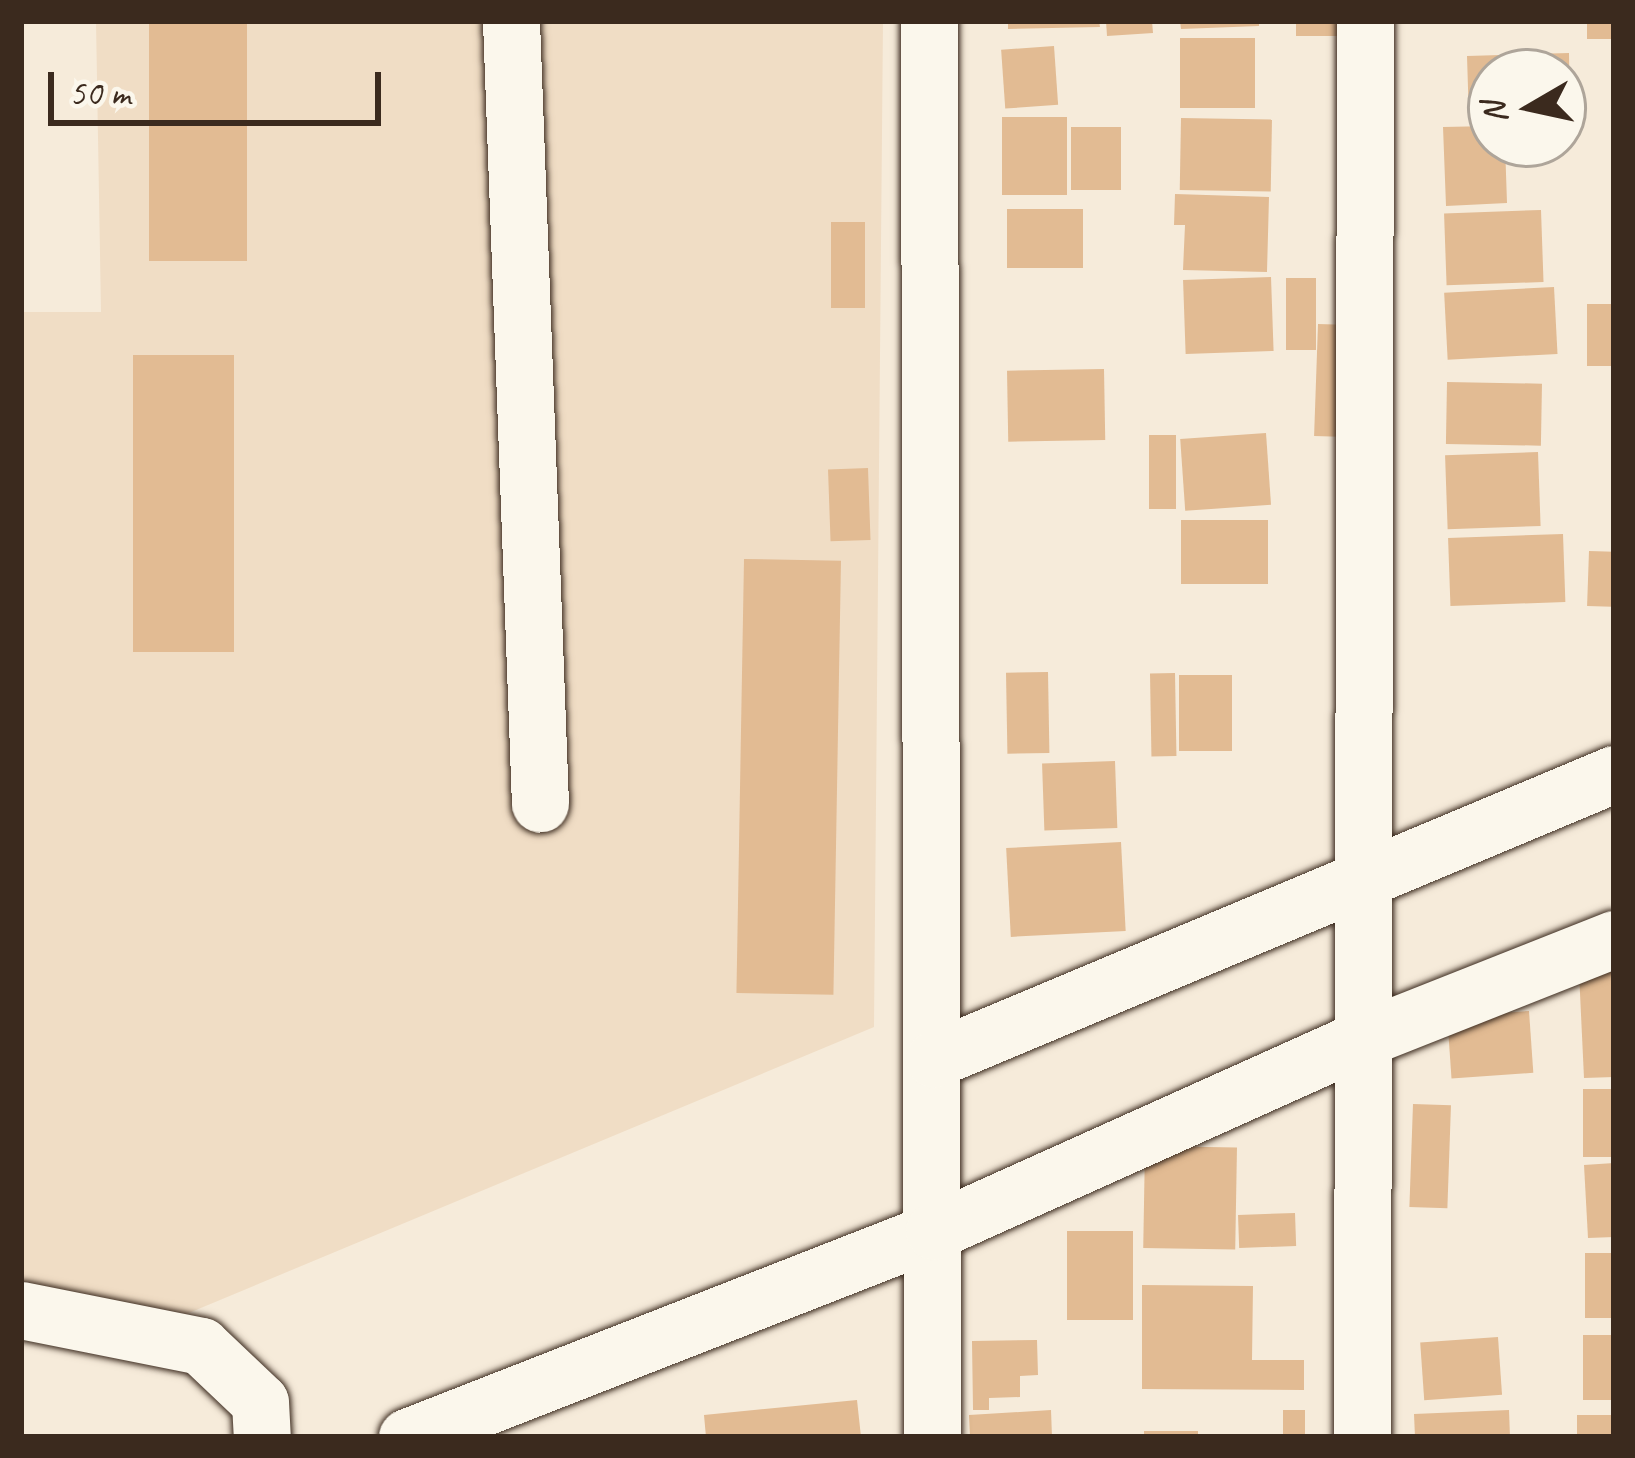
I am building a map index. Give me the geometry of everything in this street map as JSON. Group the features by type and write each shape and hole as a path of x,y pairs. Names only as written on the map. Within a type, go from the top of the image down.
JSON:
{"street":[{"path":"511,21 540,803"},
{"path":"929,21 932,1437"},
{"path":"1362,1437 1365,21"},
{"path":"934,1059 1614,774"},
{"path":"407,1437 484,1422 934,1232 1364,1038 1614,939"},
{"path":"21,1310 201,1346 260,1402 262,1437"}],"shaded area":[{"path":"96,21 883,21 874,1027 136,1335 21,1305 21,312 101,312"}],"building":[{"path":"149,21 247,21 247,261 149,261"},
{"path":"1008,21 1099,21 1100,27 1008,29"},
{"path":"1106,21 1152,21 1153,33 1107,36"},
{"path":"1180,21 1259,21 1259,26 1181,29"},
{"path":"1296,21 1348,21 1348,36 1296,36"},
{"path":"1587,21 1613,21 1613,39 1587,39"},
{"path":"1180,38 1255,38 1255,108 1180,108"},
{"path":"1054,46 1058,105 1005,109 1001,50"},
{"path":"1002,117 1067,117 1067,195 1002,195"},
{"path":"1181,118 1272,120 1271,192 1180,190"},
{"path":"1467,126 1467,168 1506,168 1507,203 1446,206 1443,127"},
{"path":"1071,127 1121,127 1121,190 1071,190"},
{"path":"1175,194 1269,197 1267,272 1183,270 1185,225 1174,225"},
{"path":"1007,209 1083,209 1083,268 1007,268"},
{"path":"1541,210 1544,282 1447,285 1444,213"},
{"path":"831,222 865,222 865,308 831,308"},
{"path":"1271,277 1274,351 1186,354 1183,280"},
{"path":"1286,278 1316,278 1316,350 1286,350"},
{"path":"1554,287 1558,354 1448,360 1444,293"},
{"path":"1587,304 1613,304 1613,366 1587,366"},
{"path":"1318,324 1343,325 1339,437 1314,436"},
{"path":"133,355 234,355 234,652 133,652"},
{"path":"1104,369 1105,440 1008,442 1007,371"},
{"path":"1447,382 1542,384 1541,446 1446,444"},
{"path":"1266,433 1271,505 1185,511 1180,439"},
{"path":"1149,435 1176,435 1176,509 1149,509"},
{"path":"1538,452 1541,526 1448,529 1445,455"},
{"path":"868,468 871,540 831,541 828,469"},
{"path":"1181,520 1268,520 1268,584 1181,584"},
{"path":"1563,534 1565,602 1450,606 1448,538"},
{"path":"1589,551 1614,552 1612,607 1587,606"},
{"path":"744,559 841,561 833,995 736,993"},
{"path":"1048,672 1049,753 1007,754 1006,673"},
{"path":"1150,673 1175,673 1176,756 1151,756"},
{"path":"1179,675 1232,675 1232,751 1179,751"},
{"path":"1115,761 1117,828 1044,831 1042,764"},
{"path":"1121,842 1126,931 1011,937 1006,848"},
{"path":"1614,971 1614,1077 1584,1078 1579,972"},
{"path":"1529,1011 1533,1073 1452,1079 1447,1017"},
{"path":"1583,1089 1614,1089 1614,1157 1583,1157"},
{"path":"1413,1104 1451,1105 1447,1208 1409,1207"},
{"path":"1145,1146 1237,1148 1235,1250 1143,1248"},
{"path":"1614,1163 1614,1237 1588,1238 1584,1165"},
{"path":"1295,1213 1296,1246 1239,1248 1238,1215"},
{"path":"1067,1231 1133,1231 1133,1320 1067,1320"},
{"path":"1585,1253 1614,1253 1614,1318 1585,1318"},
{"path":"1142,1285 1253,1286 1252,1360 1304,1360 1304,1390 1142,1389"},
{"path":"1583,1335 1614,1335 1614,1400 1583,1400"},
{"path":"1498,1337 1502,1395 1424,1400 1420,1342"},
{"path":"1037,1340 1038,1375 1020,1376 1020,1397 989,1398 989,1410 973,1410 972,1341"},
{"path":"857,1400 861,1437 706,1437 704,1415"},
{"path":"1051,1410 1052,1437 970,1437 969,1415"},
{"path":"1283,1410 1305,1410 1305,1437 1283,1437"},
{"path":"1509,1410 1510,1437 1415,1437 1414,1414"},
{"path":"1577,1415 1614,1415 1614,1437 1577,1437"},
{"path":"1144,1431 1198,1431 1198,1437 1144,1437"}]}
